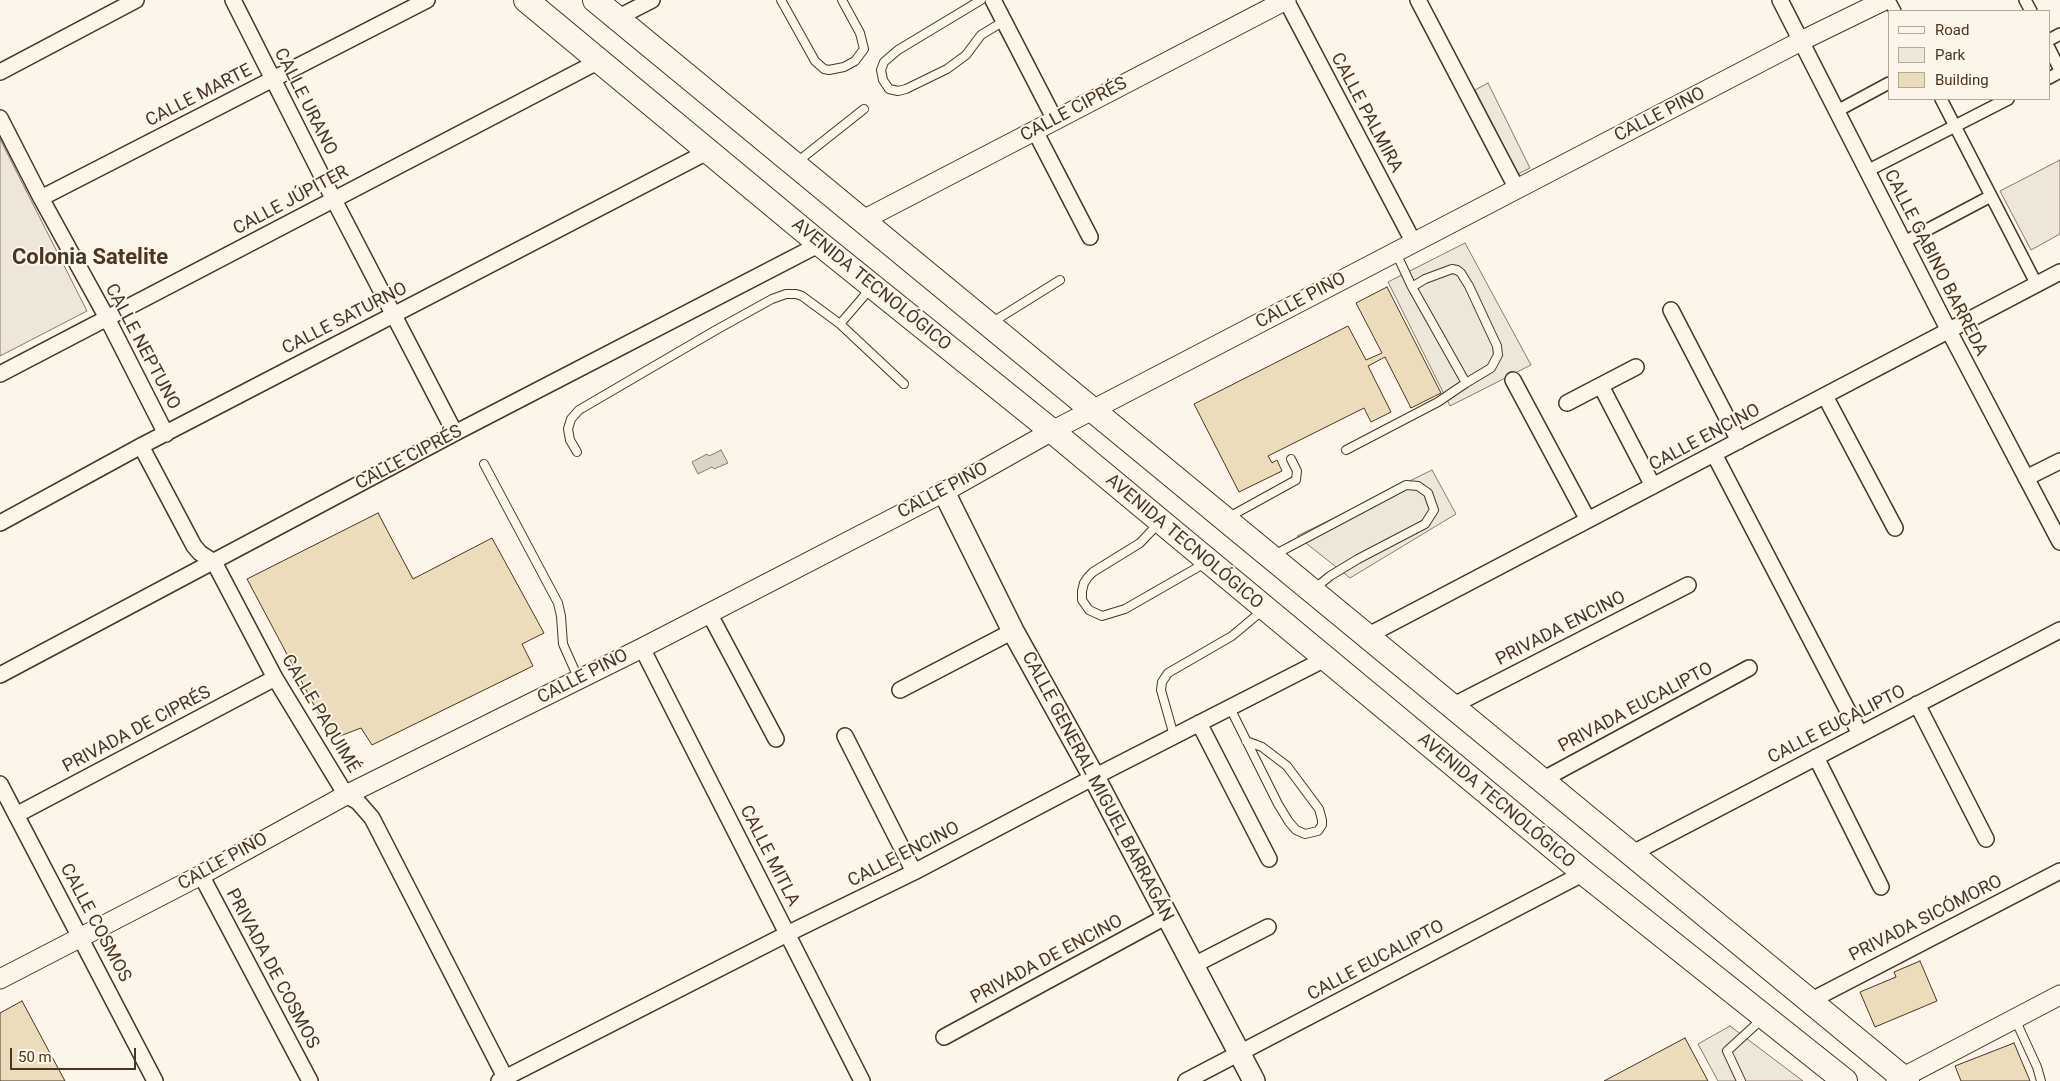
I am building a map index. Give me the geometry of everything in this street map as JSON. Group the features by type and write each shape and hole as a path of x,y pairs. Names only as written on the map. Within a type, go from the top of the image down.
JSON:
{"main road":[{"name":"AVENIDA TECNOLÓGICO","path":"526,0 820,244 1052,431 1584,873 1844,1081"},
{"path":"595,0 1810,1001 1902,1080"},
{"name":"CALLE GENERAL MIGUEL BARRAGÁN","path":"944,492 1013,631 1094,777 1254,1081"}],"street":[{"path":"0,72 136,0"},
{"name":"CALLE URANO","path":"233,0 455,433"},
{"name":"CALLE MARTE","path":"41,198 427,0"},
{"path":"617,18 652,0"},
{"path":"993,0 1055,120"},
{"name":"CALLE CIPRÉS","path":"862,220 1286,0"},
{"name":"CALLE PALMIRA","path":"1286,0 1414,243"},
{"path":"1418,0 1517,189"},
{"name":"CALLE GABINO BARREDA","path":"1780,0 1949,331 2060,542"},
{"name":"CALLE PINO","path":"0,979 201,875 346,795 579,680 944,492 1092,410 1801,41 1884,0"},
{"path":"2050,50 2060,71"},
{"name":"CALLE JÚPITER","path":"0,374 599,61"},
{"path":"1836,111 1888,83"},
{"path":"1941,100 2037,284"},
{"path":"1867,171 2006,100"},
{"name":"CALLE NEPTUNO","path":"0,118 41,198 107,318 166,434"},
{"path":"1035,131 1090,237"},
{"name":"CALLE SATURNO","path":"0,523 141,446 709,151"},
{"path":"1904,242 1991,196"},
{"name":"CALLE CIPRÉS","path":"0,675 455,433 820,244"},
{"name":"CALLE ENCINO","path":"1367,636 2060,272"},
{"path":"1671,310 1738,441"},
{"path":"1567,403 1636,367"},
{"path":"1514,380 1588,520"},
{"path":"1601,386 1653,486"},
{"path":"1825,396 1895,528"},
{"name":"CALLE PAQUIMÉ","path":"141,446 194,546 200,553 214,562 275,678 346,795 358,802 372,818 504,1080"},
{"path":"1714,454 1860,734"},
{"path":"2026,478 2060,461"},
{"name":"PRIVADA ENCINO","path":"1452,706 1688,585"},
{"path":"709,613 776,739"},
{"name":"CALLE EUCALIPTO","path":"1631,854 2060,630"},
{"path":"900,690 1013,631"},
{"name":"CALLE MITLA","path":"642,648 862,1081"},
{"name":"CALLE ENCINO","path":"504,1080 787,934 914,872 1094,777 1325,659"},
{"name":"PRIVADA EUCALIPTO","path":"1542,780 1749,668"},
{"name":"PRIVADA DE CIPRÉS","path":"16,815 275,678"},
{"path":"1917,704 1986,838"},
{"path":"1199,723 1269,858"},
{"path":"845,736 914,872"},
{"path":"1816,757 1881,887"},
{"name":"CALLE COSMOS","path":"0,784 156,1081"},
{"name":"PRIVADA SICÓMORO","path":"1810,1001 2060,871"},
{"name":"CALLE EUCALIPTO","path":"1186,1081 1584,873"},
{"name":"PRIVADA DE COSMOS","path":"201,875 310,1081"},
{"name":"PRIVADA DE ENCINO","path":"944,1037 1167,916"},
{"path":"1192,966 1268,928"},
{"path":"1902,1080 2060,995"}],"lane":[{"path":"782,0 815,61 824,69 829,70 844,67 855,61 864,49 860,33 842,0"},
{"path":"981,0 890,56 884,62 881,70 883,80 890,89 898,91 906,89 947,69 966,55 981,35 1004,21"},
{"path":"793,164 864,109"},
{"path":"1396,252 1412,287 1466,383"},
{"path":"1346,450 1438,402 1491,368 1498,355 1497,346 1461,273 1452,269 1425,279 1412,287"},
{"path":"988,324 1060,280"},
{"path":"840,324 873,287"},
{"path":"577,452 570,440 568,429 571,419 578,410 716,330 786,294 802,296 840,324 904,384"},
{"path":"1225,519 1296,480 1297,471 1291,459"},
{"path":"484,464 558,603 563,644 579,680"},
{"path":"1271,557 1406,485 1418,486 1428,494 1434,510 1425,524 1358,559 1330,576 1312,590"},
{"path":"1160,521 1140,543 1088,577 1084,583 1082,600 1089,610 1102,616 1126,609 1208,561"},
{"path":"1174,736 1162,690 1162,682 1168,673 1232,636 1265,608"},
{"path":"1230,708 1246,741 1278,804 1289,822 1296,830 1305,834 1318,831 1322,825 1319,809 1287,766 1262,747 1246,741"},
{"path":"1742,1081 1727,1051 1764,1017"},
{"path":"2015,1019 2037,1067 2041,1081"}],"green space":[{"path":"0,139 87,311 0,356"},
{"path":"2060,160 2060,234 2031,250 2000,191"}],"shaded area":[{"path":"1488,83 1530,168 1518,174 1475,90"},
{"path":"1465,243 1531,365 1450,406 1388,282"},
{"path":"721,450 728,463 714,469 712,467 698,474 692,462 707,454 709,456"},
{"path":"1432,470 1456,514 1350,578 1297,536"},
{"path":"1730,1026 1803,1081 1718,1081 1698,1044"}],"building":[{"path":"1387,287 1441,393 1411,408 1385,357 1368,366 1391,412 1371,422 1364,408 1268,456 1272,463 1277,460 1282,471 1239,492 1194,404 1348,326 1366,360 1382,353 1356,303"},
{"path":"378,513 413,579 492,538 544,633 522,644 533,666 372,745 361,728 332,739 247,579"},
{"path":"1920,961 1937,1001 1875,1027 1860,992 1896,977 1894,972"},
{"path":"22,1001 65,1081 0,1081 0,1013"},
{"path":"1685,1038 1708,1081 1604,1081"},
{"path":"2014,1043 2030,1081 1961,1081 1955,1066"}],"district":[{"name":"Colonia Satelite","path":"90,258"}]}
